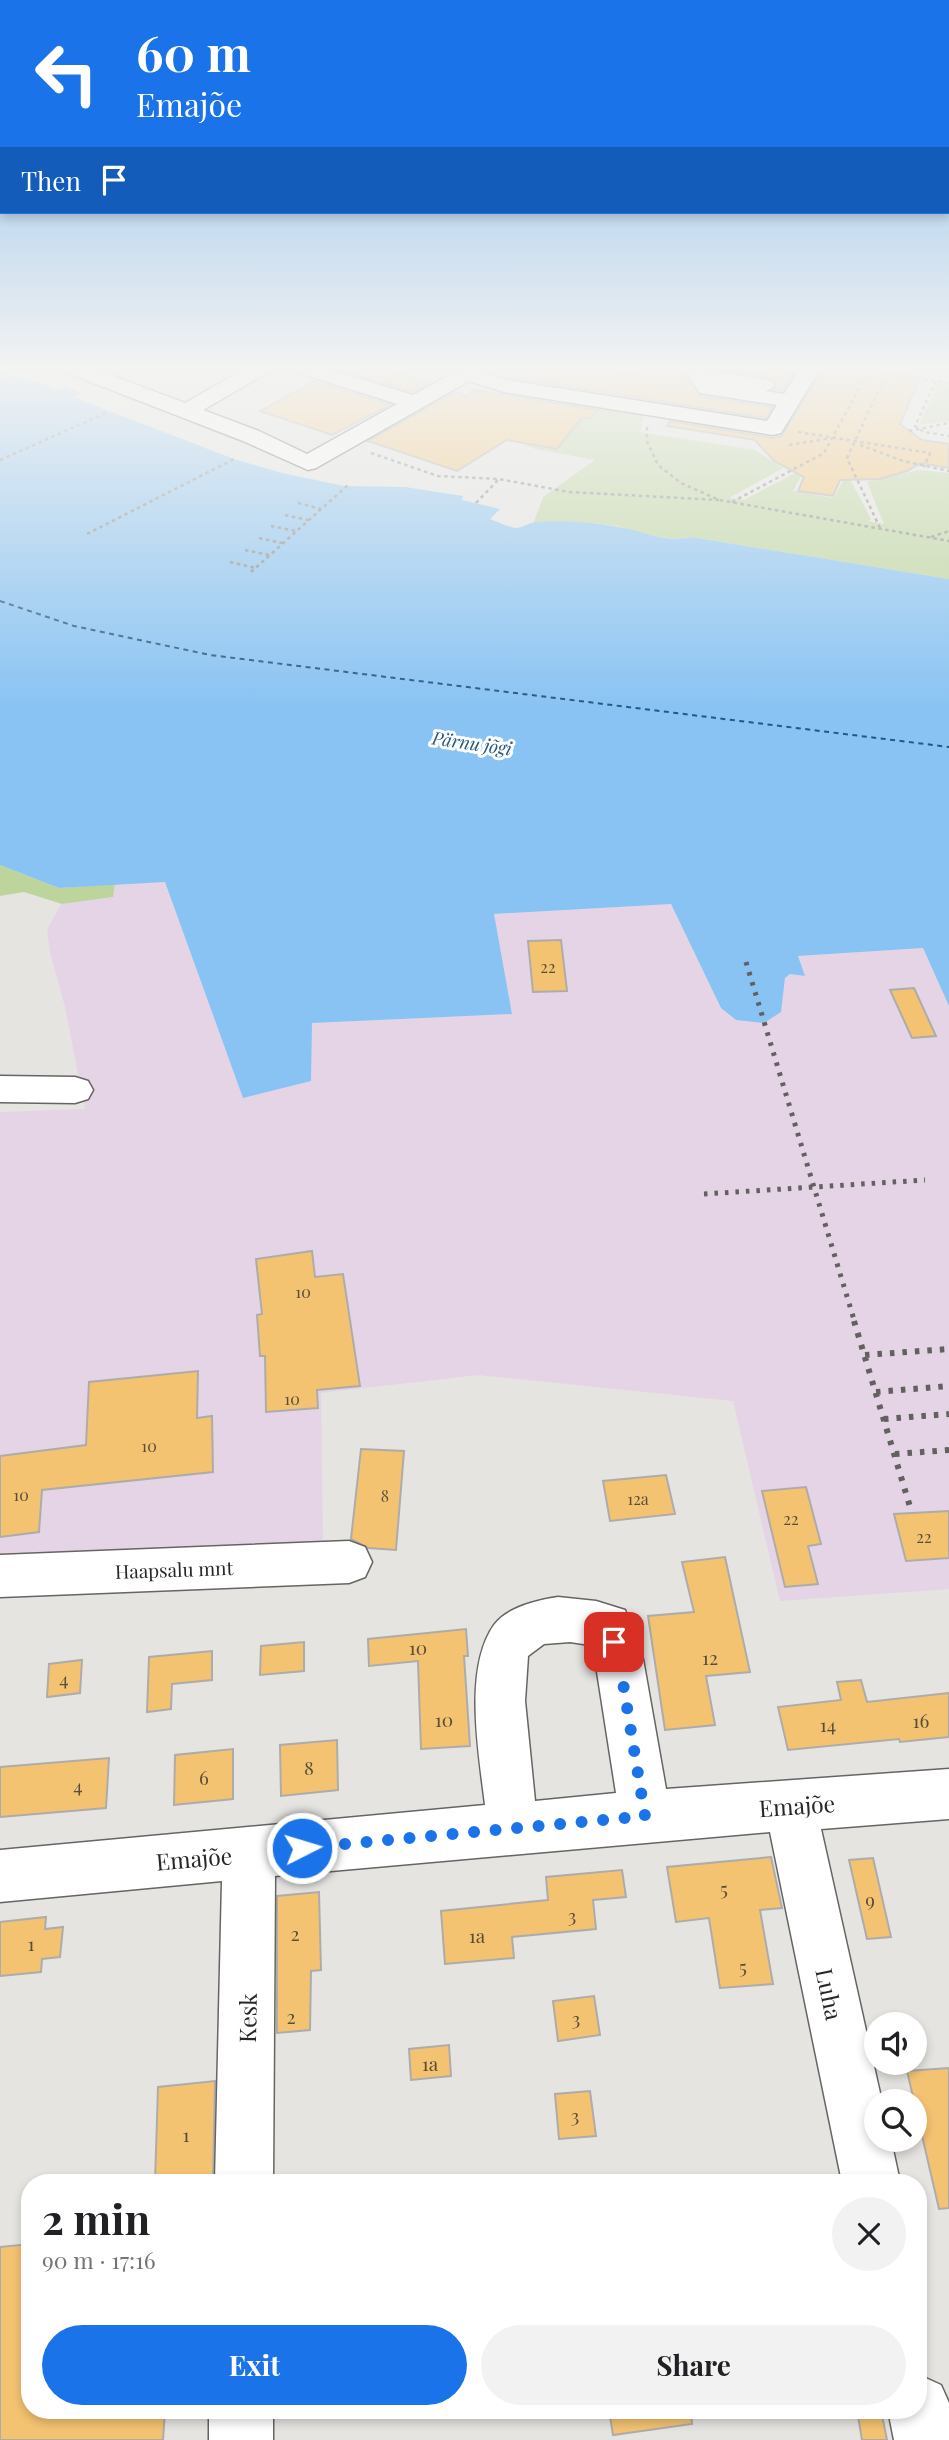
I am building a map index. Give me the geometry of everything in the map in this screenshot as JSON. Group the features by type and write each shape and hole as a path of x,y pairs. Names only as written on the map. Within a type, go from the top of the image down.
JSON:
{"street":[{"path":"0,1089 75,1090"},
{"name":"Haapsalu mnt","path":"0,1576 349,1562"},
{"path":"513,1830 500,1714 500,1682 510,1641 528,1627 551,1619 573,1618 608,1626 619,1659 645,1816"},
{"name":"Emajõe","path":"0,1876 645,1816 949,1794"},
{"name":"Luha","path":"790,1805 869,2174"},
{"name":"Kesk","path":"244,2174 249,1853"},
{"path":"241,2419 241,2440"},
{"path":"922,2419 926,2440"}],"path":[{"path":"87,534 192,480"},
{"path":"476,503 498,480"},
{"path":"504,480 569,492 719,500 949,541"},
{"path":"678,480 689,489 719,500"},
{"path":"732,502 774,480"},
{"path":"857,480 880,529"},
{"path":"251,572 348,485"},
{"path":"298,503 321,509"},
{"path":"285,515 309,520"},
{"path":"271,526 296,531"},
{"path":"931,538 949,531"},
{"path":"259,538 283,543"},
{"path":"245,550 270,555"},
{"path":"230,562 256,568"}],"shaded area":[{"path":"165,882 243,1097 311,1023 512,1014 493,914 671,904 721,1008 736,1020 781,1012 785,978 790,974 804,976 798,956 923,948 949,1006 949,1589 780,1601 733,1401 478,1375 321,1393 323,1545 0,1560 0,1112 85,1109 47,930 61,904 113,897 115,884"}],"green space":[{"path":"567,480 762,480 729,498 744,500 782,480 799,480 793,491 834,498 843,481 851,481 871,519 868,521 884,524 867,482 949,480 949,579 691,537 662,537 606,524 534,522 543,497"},
{"path":"0,865 59,888 115,884 113,897 62,904 24,892 0,896"}],"water":[{"name":"Pärnu jõgi","path":"0,480 315,480 344,486 405,487 463,496 462,500 500,509 490,519 513,527 546,521 598,524 662,538 691,537 949,579 949,1006 923,948 798,956 805,976 790,974 785,978 781,1012 764,1023 736,1020 721,1008 671,904 494,914 512,1014 312,1023 311,1081 243,1098 165,882 59,888 0,865"}],"building":[{"path":"803,480 845,480 840,480 833,496 798,491"},
{"path":"561,940 567,991 533,992 528,941"},
{"path":"914,988 936,1036 912,1038 890,990"},
{"path":"312,1251 315,1277 343,1274 360,1386 317,1390 318,1408 266,1412 265,1356 260,1356 257,1315 262,1314 256,1259"},
{"path":"198,1371 197,1418 212,1416 213,1472 42,1490 39,1532 0,1537 0,1456 86,1445 89,1382"},
{"path":"361,1449 404,1451 396,1550 368,1548 351,1539"},
{"path":"666,1475 675,1514 610,1521 603,1481"},
{"path":"806,1487 821,1544 808,1546 818,1584 785,1587 762,1491"},
{"path":"949,1511 949,1558 906,1561 894,1514"},
{"path":"725,1557 750,1672 706,1676 715,1725 665,1730 648,1616 694,1612 682,1562"},
{"path":"466,1629 468,1656 464,1656 470,1746 421,1749 418,1661 369,1666 368,1639"},
{"path":"304,1642 304,1671 260,1675 261,1646"},
{"path":"212,1651 212,1680 172,1684 171,1709 147,1712 149,1657"},
{"path":"82,1660 80,1693 47,1697 49,1664"},
{"path":"861,1680 867,1702 949,1693 949,1737 788,1750 778,1707 841,1700 837,1682"},
{"path":"337,1740 338,1790 281,1796 280,1745"},
{"path":"233,1749 233,1799 174,1805 175,1755"},
{"path":"109,1758 106,1808 0,1817 0,1767"},
{"path":"771,1857 782,1908 760,1910 773,1984 720,1988 709,1918 676,1922 667,1867"},
{"path":"873,1858 891,1937 867,1939 849,1860"},
{"path":"622,1870 626,1897 593,1900 596,1929 512,1937 514,1958 445,1964 441,1911 548,1900 546,1877"},
{"path":"319,1892 321,1970 311,1971 310,2030 277,2033 277,1896"},
{"path":"46,1917 45,1929 63,1927 60,1957 42,1959 41,1972 0,1976 0,1922"},
{"path":"594,1996 600,2035 558,2041 553,2001"},
{"path":"449,2045 451,2076 411,2080 409,2049"},
{"path":"949,2068 949,2208 939,2209 926,2152 927,2089 911,2089 908,2075 927,2075 927,2070"},
{"path":"215,2081 213,2174 155,2174 158,2087"},
{"path":"590,2091 596,2136 559,2139 555,2094"},
{"path":"21,2245 21,2419 164,2419 163,2440 0,2440 0,2247"},
{"path":"610,2419 692,2419 692,2424 613,2435"},
{"path":"858,2419 883,2419 887,2440 862,2440"}],"ferry route":[{"path":"0,601 74,626 210,655 949,747"}],"railway":[{"path":"746,962 814,1187"},
{"path":"814,1187 925,1180"},
{"path":"704,1194 814,1187"},
{"path":"814,1187 855,1323"},
{"path":"854,1321 911,1510"},
{"path":"865,1355 949,1349"},
{"path":"876,1392 949,1386"},
{"path":"884,1419 949,1414"},
{"path":"895,1454 949,1450"}],"route":[{"path":"302,1848 645,1816 614,1642"}]}
